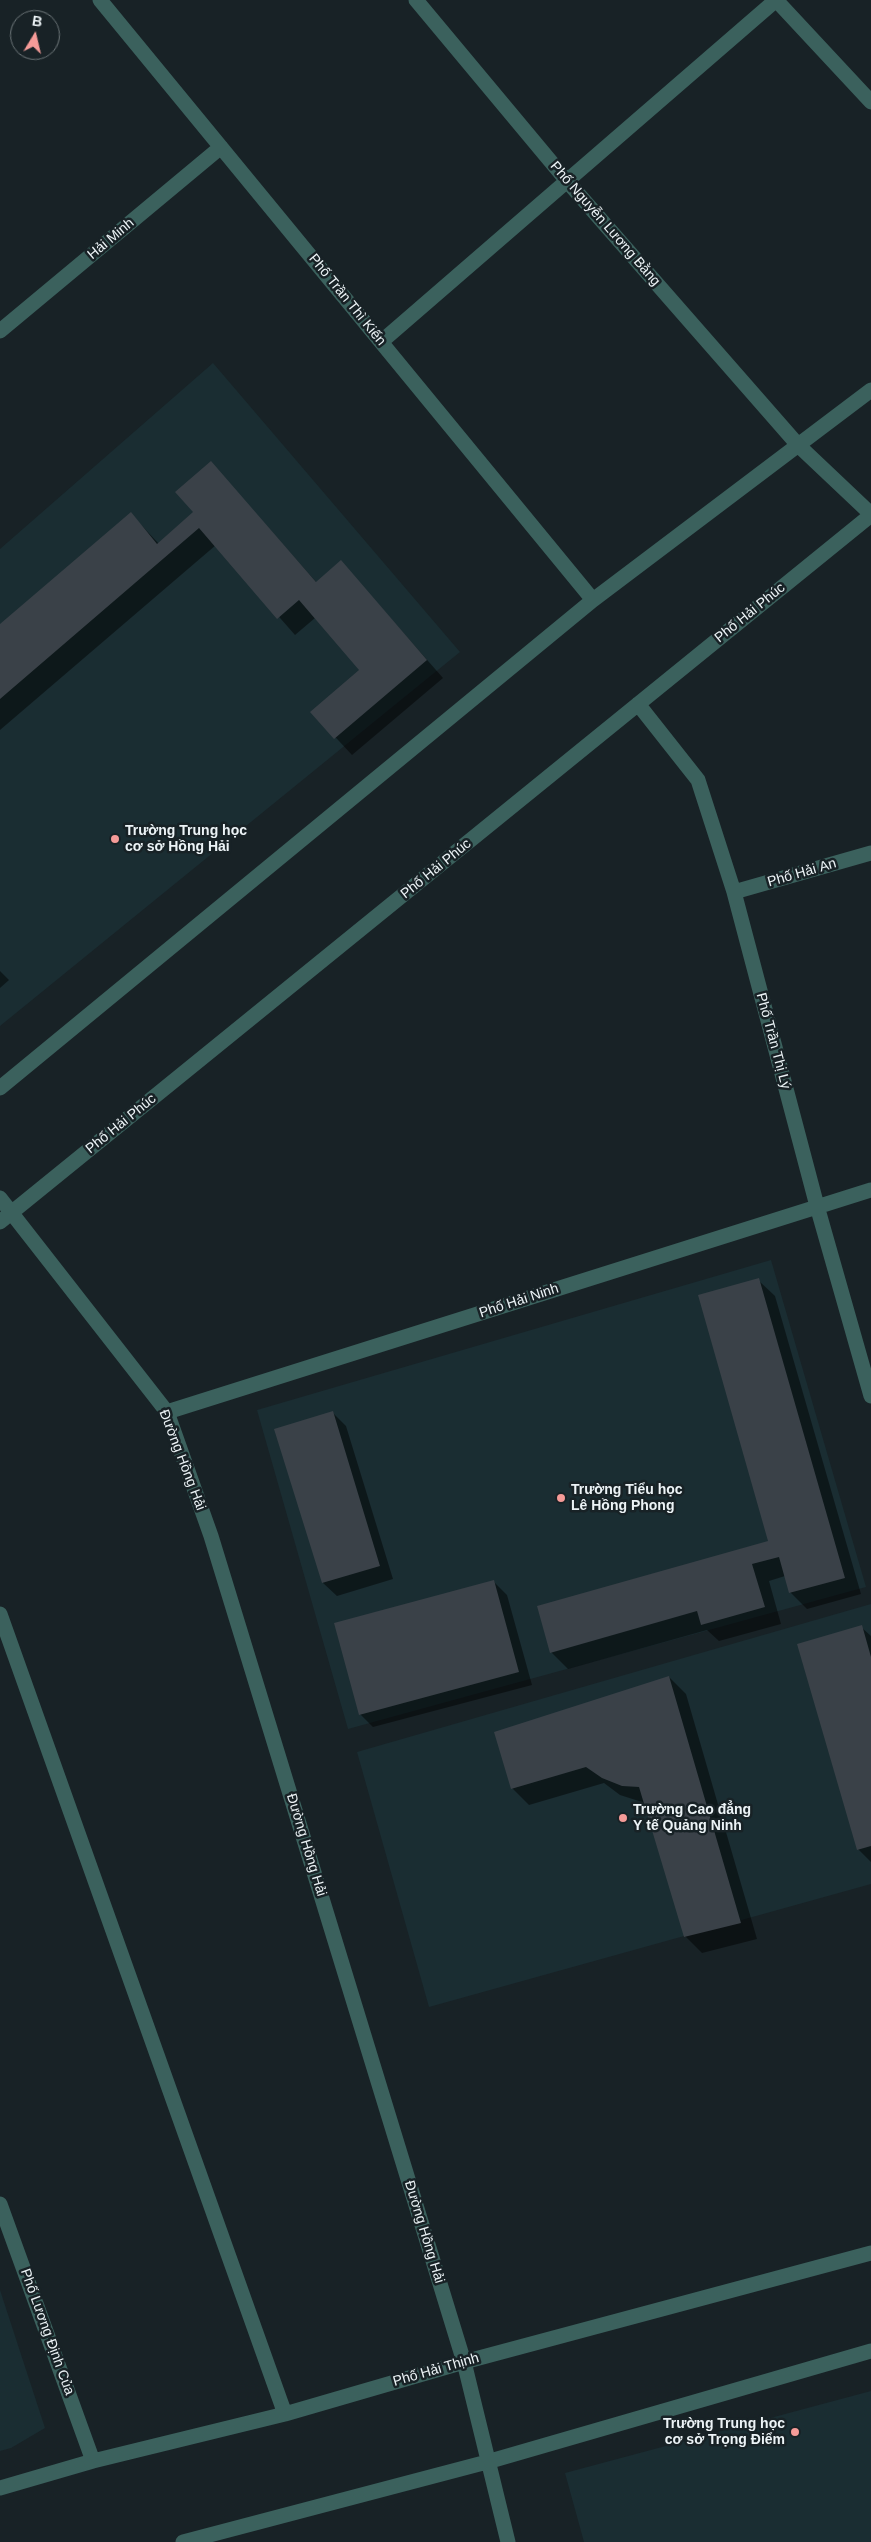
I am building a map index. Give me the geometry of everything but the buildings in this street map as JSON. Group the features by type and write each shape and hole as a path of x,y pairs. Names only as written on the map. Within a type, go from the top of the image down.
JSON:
{"street":[{"name":"Phố Trần Thì Kiến","path":"100,0 593,600"},
{"name":"Phố Nguyễn Lương Bằng","path":"416,0 567,181 798,445 871,515"},
{"path":"381,342 776,0 871,102"},
{"name":"Hải Minh","path":"0,331 221,147"},
{"path":"0,1088 593,600 871,390"},
{"name":"Phố Hải Phúc","path":"6,1217 871,515"},
{"name":"Phố Trần Thị Lý","path":"638,704 698,780 734,892 817,1206 871,1396"},
{"name":"Phố Hải An","path":"734,892 871,853"},
{"name":"Phố Hải Ninh","path":"167,1412 871,1190"},
{"name":"Đường Hồng Hải","path":"0,1198 6,1217 167,1412 211,1536 464,2362 508,2542"},
{"path":"0,1614 285,2414"},
{"name":"Phố Lương Định Của","path":"0,2204 93,2461"},
{"name":"Phố Hải Thịnh","path":"0,2488 93,2461 285,2414 464,2362 871,2252"},
{"path":"183,2542 487,2462 871,2351"}],"shaded area":[{"name":"Trường Trung học cơ sở Hồng Hải","path":"213,363 460,652 0,1026 0,549"},
{"name":"Trường Tiểu học Lê Hồng Phong","path":"771,1260 866,1587 348,1729 257,1410"},
{"name":"Trường Cao đẳng Y tế Quảng Ninh","path":"871,1604 871,1884 429,2007 357,1752"},
{"path":"0,2290 45,2428 11,2448 0,2451"},
{"name":"Trường Trung học cơ sở Trọng Điểm","path":"871,2391 871,2542 584,2542 565,2473"}],"place":[{"name":"Trường Trung học cơ sở Hồng Hải","path":"115,839"},
{"name":"Trường Tiểu học Lê Hồng Phong","path":"561,1498"},
{"name":"Trường Cao đẳng Y tế Quảng Ninh","path":"623,1818"},
{"name":"Trường Trung học cơ sở Trọng Điểm","path":"795,2432"}]}
